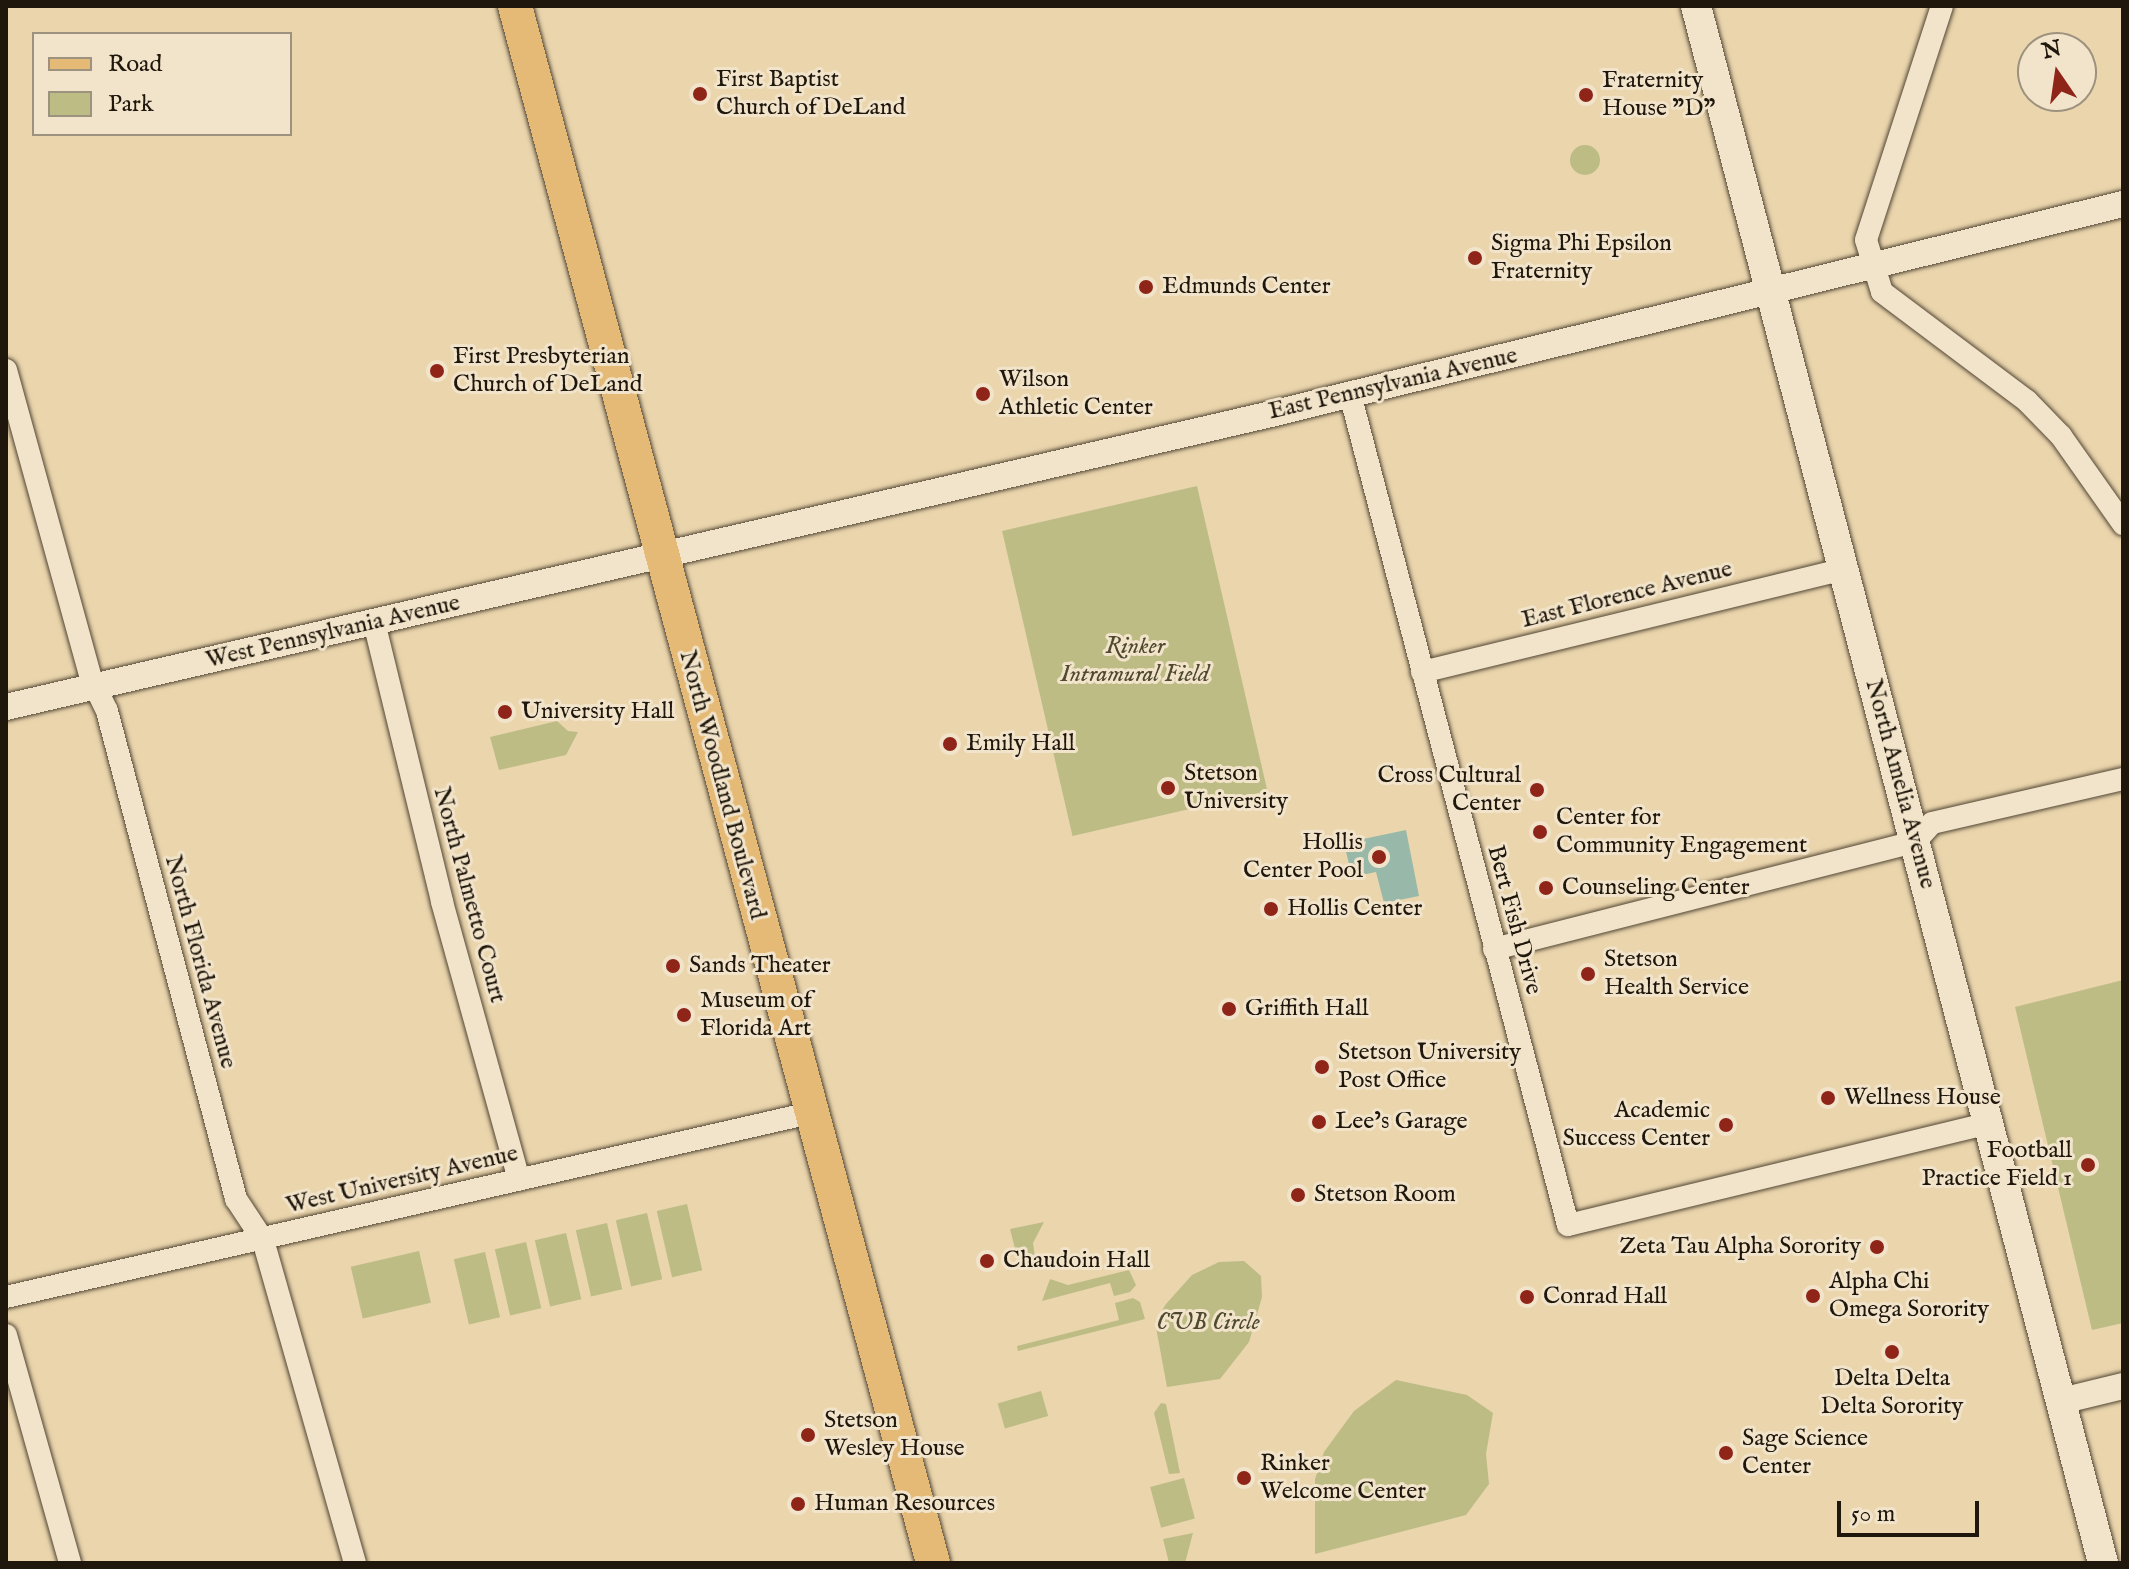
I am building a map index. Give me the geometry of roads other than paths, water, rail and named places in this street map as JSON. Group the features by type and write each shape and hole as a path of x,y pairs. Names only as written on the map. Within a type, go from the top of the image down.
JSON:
{"main road":[{"name":"North Woodland Boulevard","path":"515,6 933,1563"},
{"name":"North Amelia Avenue","path":"1696,6 2103,1563"}],"street":[{"path":"1942,6 1866,240 1882,292 2044,418 2123,524"},
{"name":"East Pennsylvania Avenue","path":"661,556 1769,294 2123,204"},
{"name":"North Florida Avenue","path":"6,370 90,676 97,686 236,1199 263,1240 355,1563"},
{"name":"Bert Fish Drive","path":"1350,394 1568,1225 1990,1123"},
{"name":"West Pennsylvania Avenue","path":"6,707 661,556"},
{"name":"East Florence Avenue","path":"1422,672 1844,569"},
{"name":"North Palmetto Court","path":"374,622 442,902 519,1179"},
{"path":"1494,949 1915,842 1932,823 2123,779"},
{"name":"West University Avenue","path":"6,1297 810,1113"},
{"path":"6,1335 70,1563"},
{"path":"2061,1401 2123,1386"}],"place":[{"name":"First Baptist Church of DeLand","path":"700,94"},
{"name":"Fraternity House \"D\"","path":"1586,95"},
{"name":"Sigma Phi Epsilon Fraternity","path":"1475,258"},
{"name":"Edmunds Center","path":"1146,287"},
{"name":"First Presbyterian Church of DeLand","path":"437,371"},
{"name":"Wilson Athletic Center","path":"983,394"},
{"name":"University Hall","path":"505,712"},
{"name":"Emily Hall","path":"950,744"},
{"name":"Stetson University","path":"1168,788"},
{"name":"Cross Cultural Center","path":"1537,790"},
{"name":"Center for Community Engagement","path":"1540,832"},
{"name":"Hollis Center Pool","path":"1379,857"},
{"name":"Counseling Center","path":"1546,888"},
{"name":"Hollis Center","path":"1271,909"},
{"name":"Sands Theater","path":"673,966"},
{"name":"Stetson Health Service","path":"1588,974"},
{"name":"Griffith Hall","path":"1229,1009"},
{"name":"Museum of Florida Art","path":"684,1015"},
{"name":"Stetson University Post Office","path":"1322,1067"},
{"name":"Wellness House","path":"1828,1098"},
{"name":"Lee’s Garage","path":"1319,1122"},
{"name":"Academic Success Center","path":"1726,1125"},
{"name":"Football Practice Field 1","path":"2088,1165"},
{"name":"Stetson Room","path":"1298,1195"},
{"name":"Zeta Tau Alpha Sorority","path":"1877,1247"},
{"name":"Chaudoin Hall","path":"987,1261"},
{"name":"Alpha Chi Omega Sorority","path":"1813,1296"},
{"name":"Conrad Hall","path":"1527,1297"},
{"name":"Delta Delta Delta Sorority","path":"1892,1352"},
{"name":"Stetson Wesley House","path":"808,1435"},
{"name":"Sage Science Center","path":"1726,1453"},
{"name":"Rinker Welcome Center","path":"1244,1478"},
{"name":"Human Resources","path":"798,1504"}],"park label":[{"name":"Rinker Intramural Field","path":"1135,661"},
{"name":"CUB Circle","path":"1208,1323"}]}
